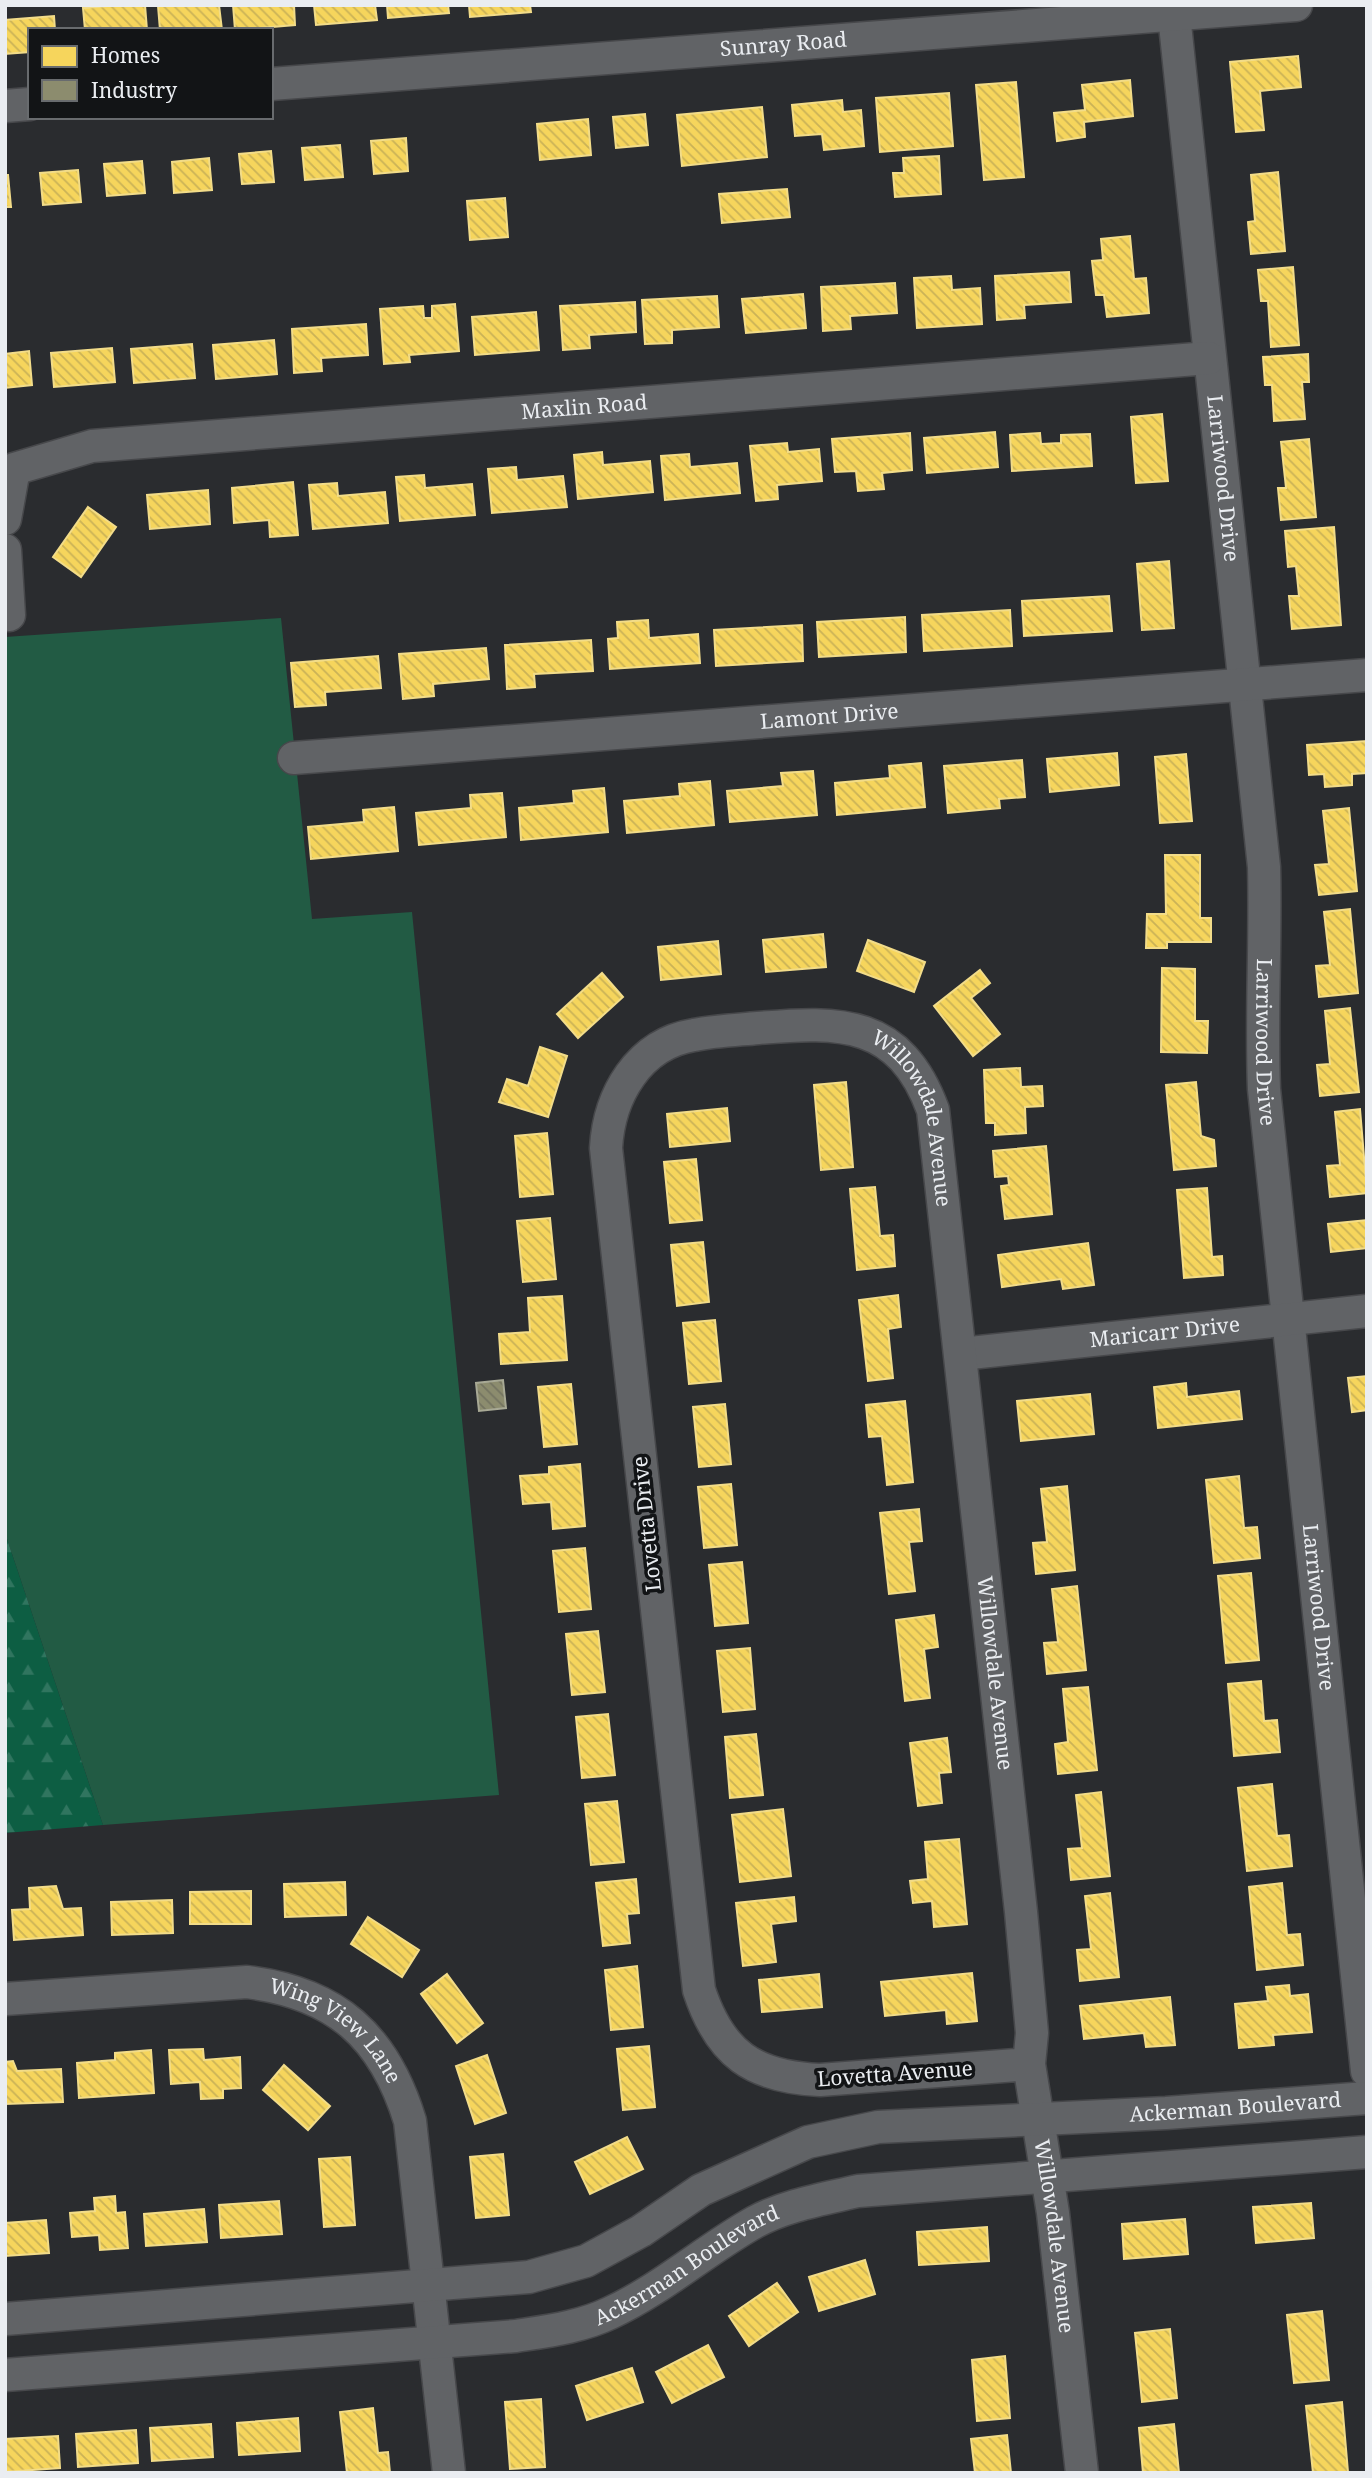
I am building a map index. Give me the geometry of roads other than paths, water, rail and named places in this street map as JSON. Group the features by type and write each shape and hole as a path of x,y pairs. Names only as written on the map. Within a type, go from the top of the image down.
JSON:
{"street":[{"name":"Sunray Road","path":"273,84 1296,5"},
{"name":"Larriwood Drive","path":"1174,15 1264,867 1266,927 1261,1004 1264,1089 1367,2071"},
{"path":"5,106 28,104"},
{"name":"Maxlin Road","path":"5,519 14,469 92,446 1209,358"},
{"path":"5,550 9,615"},
{"name":"Lamont Drive","path":"294,758 1367,675"},
{"name":"Willowdale Avenue","path":"734,1030 810,1024 838,1025 861,1031 887,1044 908,1063 924,1085 933,1110 1021,1912 1032,2033 1029,2064 1048,2175 1082,2473"},
{"name":"Lovetta Drive","path":"734,1030 692,1035 667,1044 645,1059 625,1081 614,1102 606,1148 699,1990 707,2015 720,2037 737,2056 762,2070"},
{"name":"Maricarr Drive","path":"961,1354 1367,1311"},
{"name":"Wing View Lane","path":"5,1999 247,1982 276,1985 309,1996 340,2013 366,2035 382,2054 399,2086 410,2121 449,2473"},
{"name":"Lovetta Avenue","path":"762,2070 791,2079 820,2080 1029,2064"},
{"name":"Ackerman Boulevard","path":"5,2319 529,2277 586,2261 641,2231 701,2190 808,2142 878,2127 1367,2098"},
{"name":"Ackerman Boulevard","path":"5,2375 435,2344 570,2327 608,2315 656,2289 757,2221 798,2205 858,2191 1367,2152"}]}
